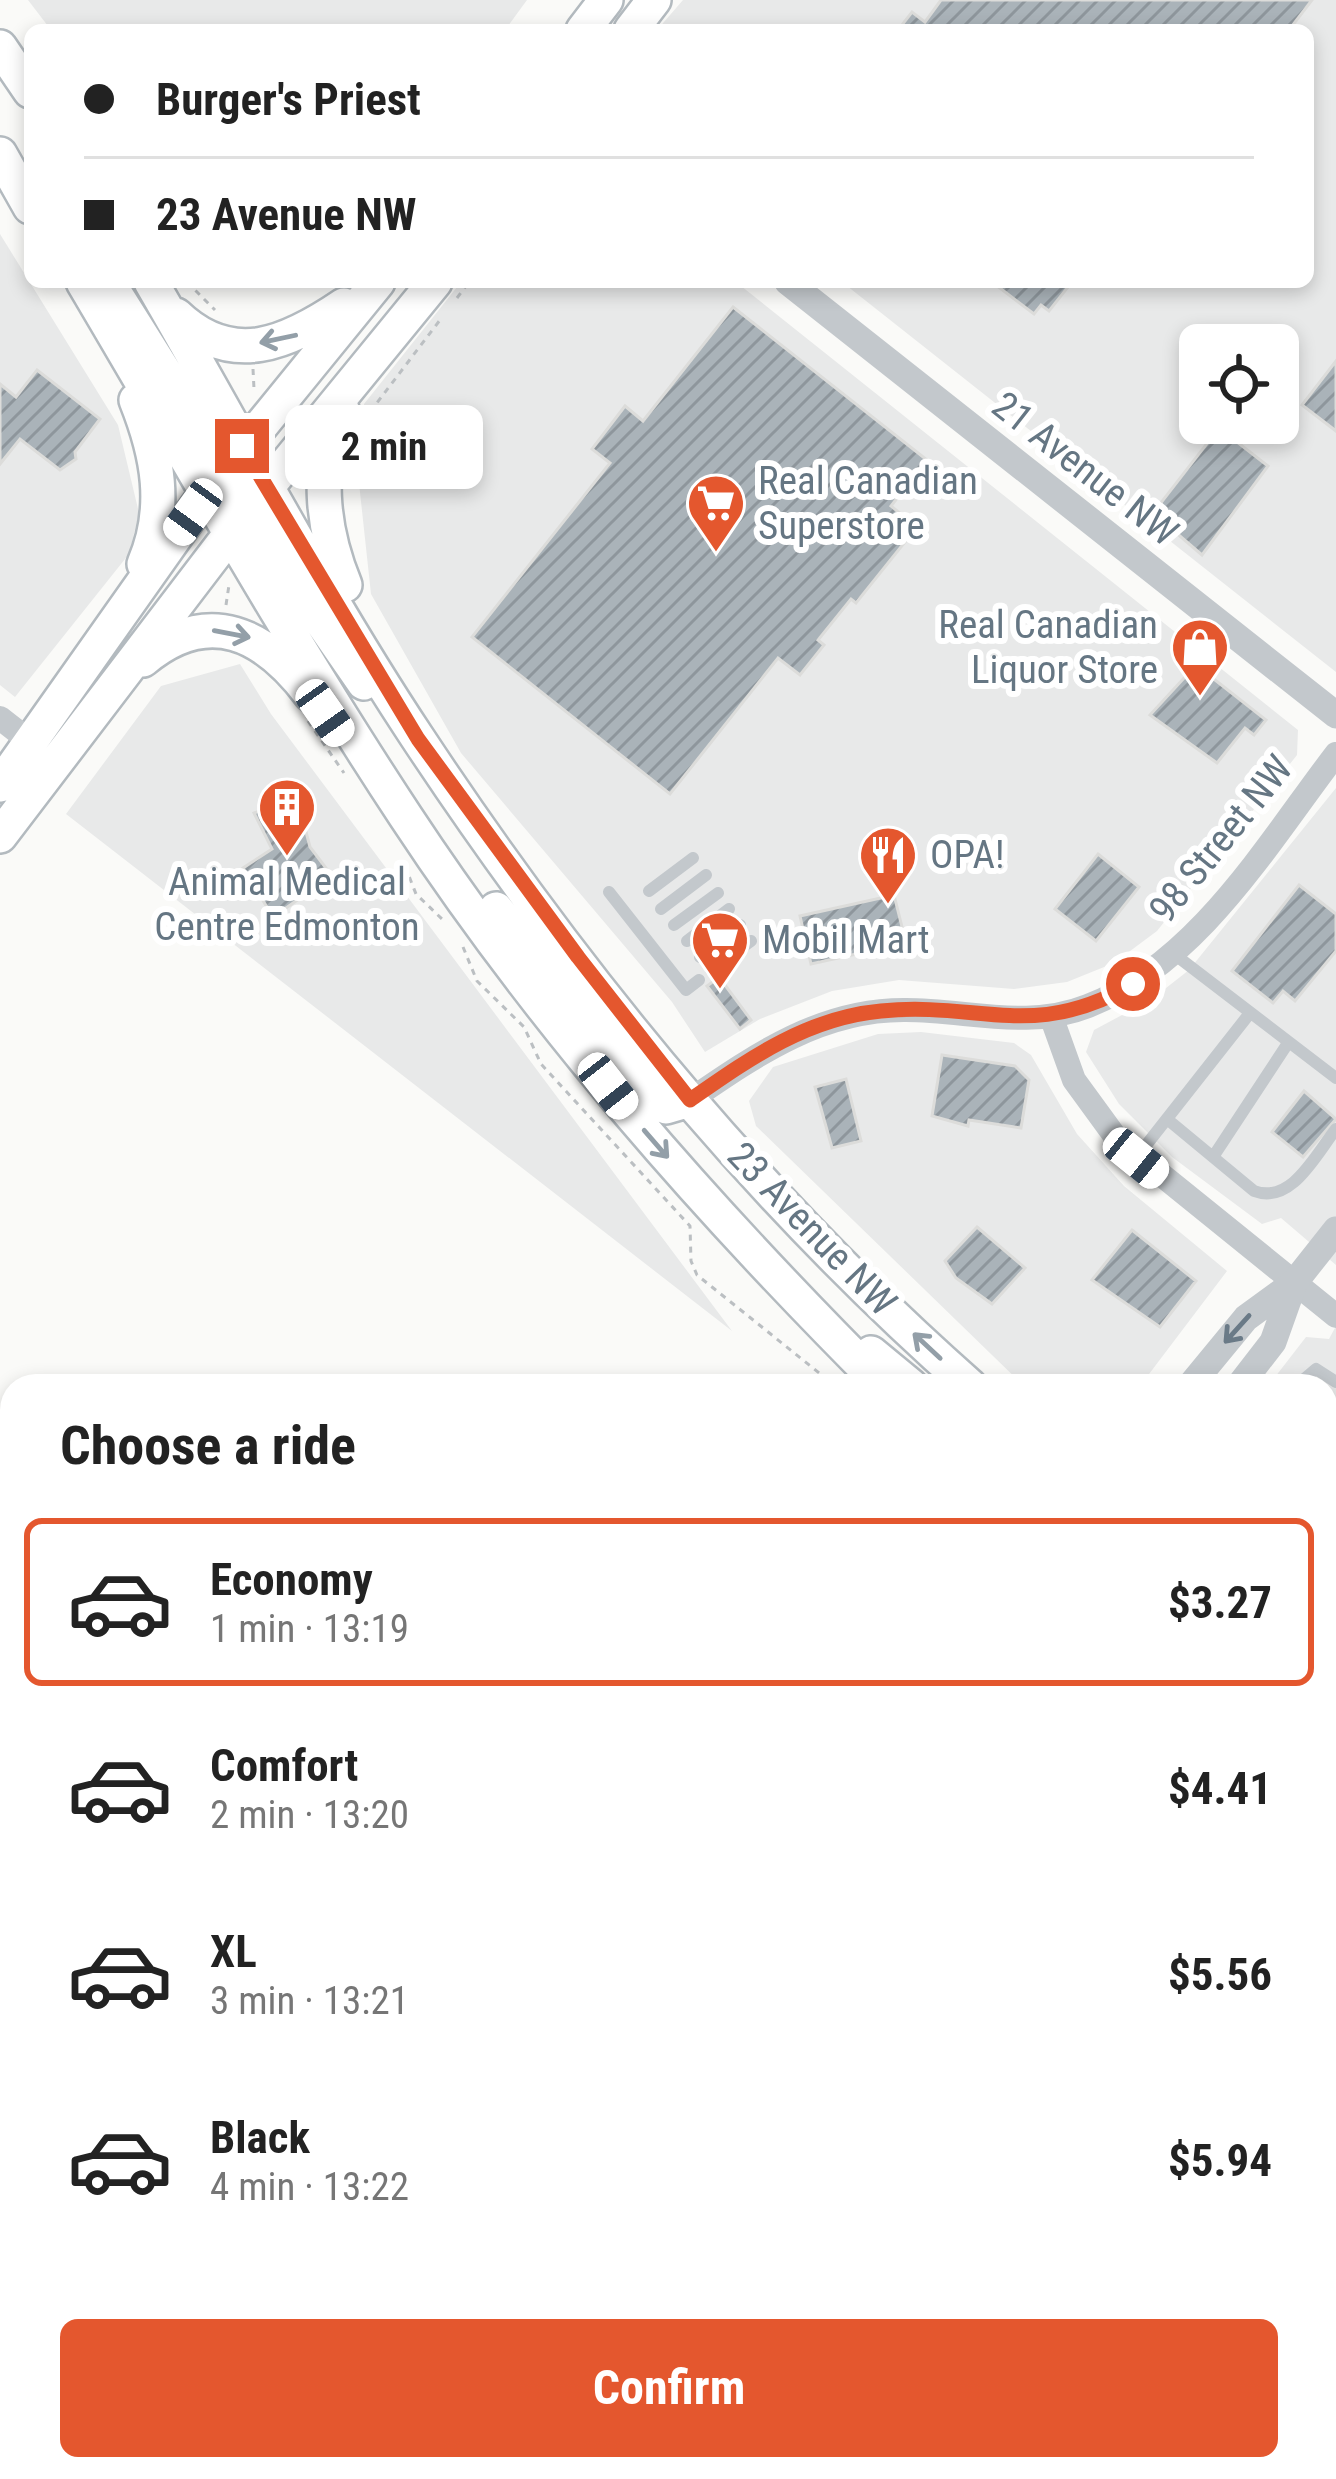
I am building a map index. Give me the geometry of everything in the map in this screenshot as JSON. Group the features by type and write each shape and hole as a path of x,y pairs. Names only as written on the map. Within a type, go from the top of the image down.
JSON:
{"main road":[{"path":"588,24 606,0"},
{"path":"636,24 654,0"},
{"path":"0,46 24,82"},
{"path":"0,148 24,168"},
{"path":"0,148 24,186"},
{"path":"0,148 24,195"},
{"path":"0,785 87,660 148,556 160,492 157,463 138,404 75,288"},
{"name":"23 Avenue NW","path":"87,288 383,682 418,739 578,957 690,1100 884,1306 957,1374"},
{"path":"112,288 352,671 418,739"},
{"path":"166,288 206,340 250,345 304,332 369,288"},
{"name":"23 Avenue NW","path":"166,288 237,489 415,830 635,1120 766,1269 871,1374"},
{"path":"62,755 92,692 374,288"},
{"path":"87,660 237,489 399,288"},
{"path":"102,706 237,489 402,324 445,291"},
{"path":"383,682 330,546 324,489 339,414 402,324"},
{"path":"0,836 145,658 172,641 211,630 244,634 298,678 415,830 505,917 645,1096 666,1107 690,1100"},
{"path":"766,1269 896,1374"}],"street":[{"name":"21 Avenue NW","path":"796,288 1336,716"},
{"path":"1255,652 1336,697"},
{"path":"0,718 29,741 62,755"},
{"name":"98 Street NW","path":"690,1100 767,1047 850,1016 909,1010 1000,1019 1051,1016 1117,993 1174,954 1336,754"},
{"path":"1051,1016 1073,1080 1136,1158 1336,1316"},
{"path":"1200,1374 1246,1318 1294,1282 1336,1230"},
{"path":"1248,1374 1273,1342 1294,1282"}],"lane":[{"path":"650,891 693,858"},
{"path":"637,927 706,875"},
{"path":"609,892 686,990 699,980"},
{"path":"650,944 718,893"},
{"path":"624,910 637,900"},
{"path":"687,940 729,909"},
{"path":"700,957 740,925"},
{"path":"711,970 751,941"},
{"path":"663,960 675,950"},
{"path":"1174,954 1336,1078"},
{"path":"676,977 688,967"},
{"path":"1136,1158 1250,1013"},
{"path":"1213,1157 1288,1042"},
{"path":"1167,1119 1254,1191 1270,1197 1283,1193 1336,1129"}],"path":[{"path":"166,288 226,318"},
{"path":"370,412 440,320"},
{"path":"252,355 252,398"},
{"path":"226,606 231,570"}],"shaded area":[{"path":"28,0 527,0 509,24 46,24"},
{"path":"683,0 1336,0 1336,672 850,288 1314,288 1314,24 662,24"},
{"path":"0,234 24,273 24,288 33,288 118,425 139,513 129,554 15,697 0,685"},
{"path":"456,288 744,288 1298,730 1297,755 1157,931 1114,963 1067,982 1014,989 899,980 832,991 760,1019 705,1052 672,1002 461,753 371,594 359,483 364,404"},
{"path":"240,664 271,714 732,1331 66,814 161,686"},
{"path":"1336,788 1336,1265 1281,1218 1262,1224 1172,1157 1119,1104 1086,1052 1094,1030 1152,999 1189,970"},
{"path":"921,1032 1014,1043 1031,1055 1077,1134 1124,1186 1227,1271 1149,1374 1012,1374 756,1126 749,1101 773,1067 878,1034"},
{"path":"1336,1326 1336,1374 1277,1374 1306,1337 1329,1339"}],"building":[{"path":"941,0 1312,0 1294,24 903,24 912,12 925,22"},
{"path":"1000,288 1067,288 1049,311 1041,305 1034,314"},
{"name":"Real Canadian Superstore","path":"733,307 927,460 891,506 917,527 856,603 851,599 818,640 824,645 800,675 778,658 670,794 472,637 610,463 592,449 625,406 643,421"},
{"path":"1336,361 1336,431 1302,405"},
{"path":"37,370 100,419 75,452 76,459 60,470 20,439 0,464 0,384 16,397"},
{"path":"1207,444 1240,444 1268,466 1202,555 1153,513"},
{"name":"Real Canadian Liquor Store","path":"1196,665 1266,720 1254,735 1245,728 1217,763 1150,715"},
{"name":"Animal Medical Centre Edmonton","path":"269,807 292,812 283,833 305,828 310,847 332,876 273,917 243,868 272,849 254,813"},
{"path":"1098,854 1139,887 1096,941 1055,909"},
{"path":"1299,885 1336,914 1336,951 1295,1001 1283,991 1273,1003 1232,971"},
{"path":"894,895 906,943 811,964 800,916"},
{"path":"719,977 751,1020 740,1029 707,986"},
{"path":"942,1055 1015,1066 1029,1080 1021,1128 969,1120 968,1126 932,1116"},
{"path":"846,1079 861,1141 832,1148 815,1087"},
{"path":"1304,1091 1336,1119 1303,1157 1272,1132"},
{"path":"977,1227 1025,1268 992,1304 956,1278 945,1261"},
{"path":"1132,1230 1196,1281 1160,1327 1092,1280"}],"place":[{"name":"Real Canadian Superstore","path":"716,554"},
{"name":"Real Canadian Liquor Store","path":"1200,698"},
{"name":"Animal Medical Centre Edmonton","path":"287,858"},
{"name":"OPA!","path":"888,906"},
{"name":"Mobil Mart","path":"720,991"}],"route":[{"path":"242,446 418,739 690,1100 767,1047 850,1016 909,1010 1025,1019 1085,1007 1133,984"}]}
